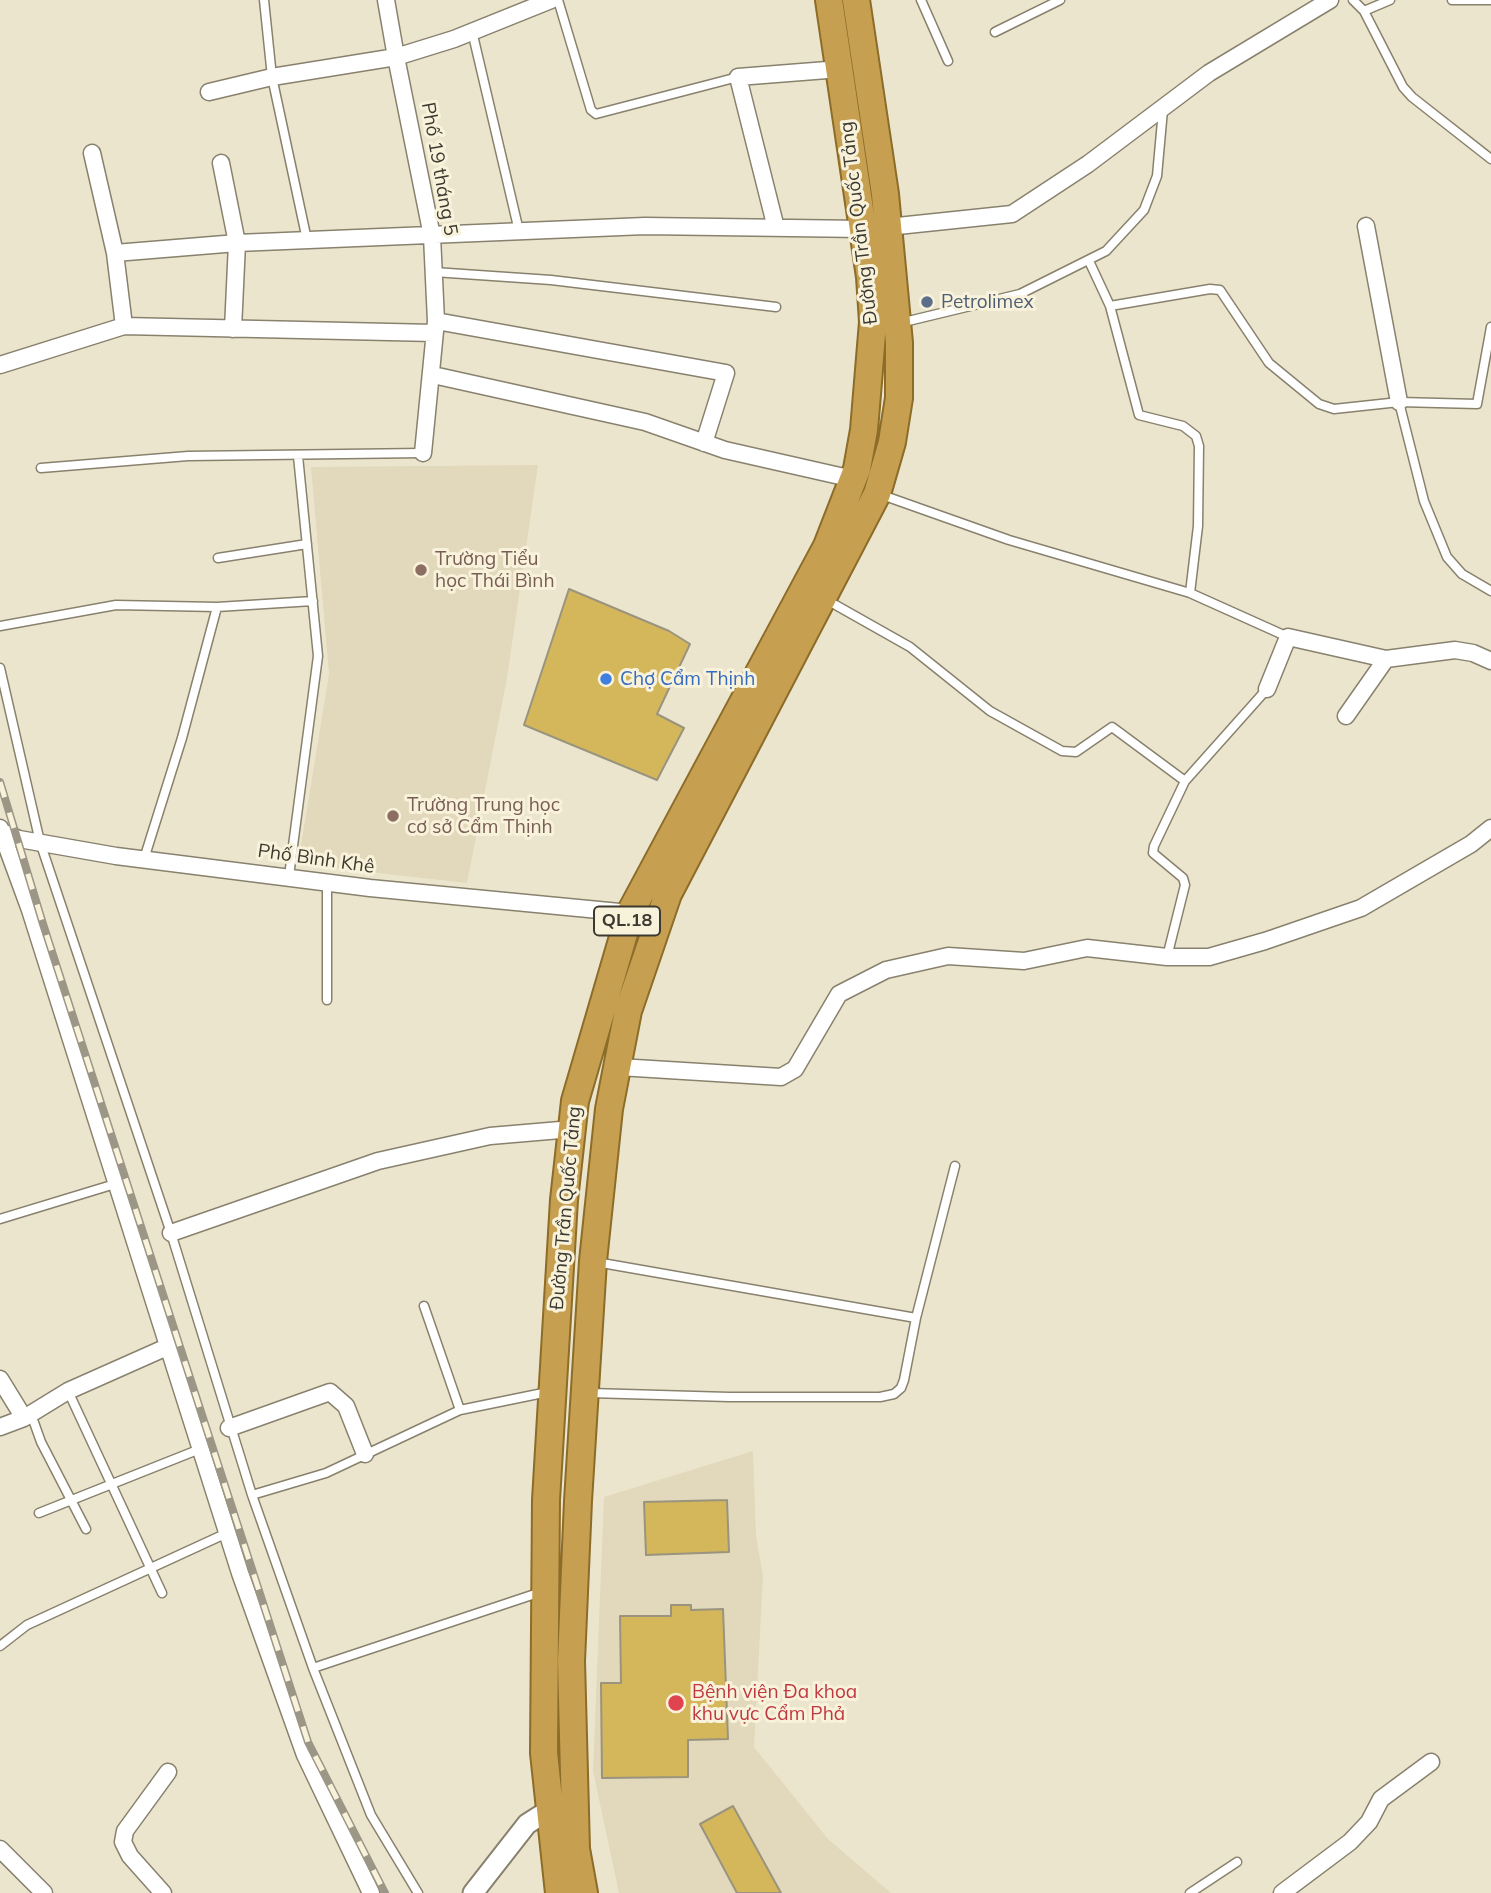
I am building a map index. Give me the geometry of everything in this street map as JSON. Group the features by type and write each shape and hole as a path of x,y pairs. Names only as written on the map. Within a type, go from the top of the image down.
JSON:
{"highway":[{"name":"Đường Trần Quốc Tảng","path":"559,1893 544,1753 544,1591 551,1392 575,1101 630,913 825,599 877,494 892,442 899,398 897,323 840,69 830,0"},
{"name":"Đường Trần Quốc Tảng","path":"584,1893 576,1849 571,1661 583,1392 609,1110 628,1011 668,894 827,546 853,479 864,429 873,347 870,277 875,228 856,0"},
{"path":"551,1392 583,1392"}],"street":[{"name":"Phố 19 tháng 5","path":"387,0 432,236 435,327 433,376 423,453"},
{"path":"209,92 272,77 396,57 472,32 551,0"},
{"path":"115,253 237,243 645,226 875,228 1012,214 1088,164 1209,73 1330,0"},
{"path":"776,228 738,77 840,69"},
{"path":"92,153 115,253 124,326"},
{"path":"221,163 237,243 233,329"},
{"path":"1366,226 1399,402"},
{"path":"0,365 124,326 233,329 435,327 726,373 705,443"},
{"path":"433,376 645,422 705,443 853,479"},
{"path":"1267,688 1288,637 1386,659 1455,650 1473,653 1491,661"},
{"path":"1346,716 1386,659"},
{"path":"619,1067 781,1077 795,1069 839,994 856,983 907,964 947,956 1024,961 1087,948 1167,957 1209,957 1265,942 1361,908 1471,844 1491,828"},
{"path":"0,830 30,911 227,1533 305,1755 371,1893"},
{"name":"Phố Bình Khê","path":"0,830 81,852 327,882 630,913"},
{"path":"1471,844 1491,845"},
{"path":"171,1233 378,1161 490,1136 572,1129"},
{"path":"0,1427 28,1416 68,1391 167,1347"},
{"path":"0,1379 28,1416"},
{"path":"229,1428 330,1392 346,1406 365,1454"},
{"path":"1282,1893 1350,1842 1369,1822 1381,1799 1431,1762"},
{"path":"163,1893 130,1856 123,1842 125,1830 168,1772"},
{"path":"473,1893 527,1824 549,1810"},
{"path":"0,1849 44,1893"}],"lane":[{"path":"264,0 272,77 307,240"},
{"path":"558,0 592,110 596,114 738,77"},
{"path":"921,0 948,61"},
{"path":"995,32 1060,0"},
{"path":"1353,0 1364,11 1412,97 1491,159"},
{"path":"1364,11 1391,0"},
{"path":"1452,0 1491,0"},
{"path":"472,32 519,231"},
{"path":"897,323 1020,294 1106,251 1144,209 1157,176 1164,107"},
{"path":"1089,261 1110,306 1139,415 1183,426 1196,436 1199,446 1198,526 1190,593"},
{"path":"434,272 551,280 776,307"},
{"path":"1110,306 1188,292 1220,290 1269,363 1319,404 1334,409 1399,402 1477,404 1491,327"},
{"path":"1399,402 1421,492 1447,557 1462,575 1491,591"},
{"path":"41,468 188,456 423,453"},
{"path":"289,876 318,656 298,456"},
{"path":"877,494 1009,540 1190,593 1288,637"},
{"path":"218,558 307,544"},
{"path":"825,599 910,647 990,711 1062,751 1076,752 1112,727 1185,780"},
{"path":"0,626 116,605 217,607 313,601"},
{"path":"144,859 182,738 217,607"},
{"path":"0,667 40,842 171,1233 229,1428 313,1668 371,1815 418,1893"},
{"path":"1167,957 1185,885 1183,878 1153,853 1154,846 1185,780 1267,688"},
{"path":"327,882 327,1000"},
{"path":"583,1392 880,1397 901,1388 955,1166"},
{"path":"0,1219 115,1184"},
{"path":"593,1261 916,1318"},
{"path":"424,1306 460,1410"},
{"path":"68,1391 162,1592"},
{"path":"252,1495 326,1473 460,1410 551,1392"},
{"path":"28,1416 86,1529"},
{"path":"39,1513 200,1448"},
{"path":"0,1646 27,1625 149,1566 227,1533"},
{"path":"313,1668 544,1591"},
{"path":"1190,1893 1237,1862"}],"shaded area":[{"path":"538,465 507,678 467,883 298,864 329,674 311,467"},
{"name":"Bệnh viện Đa khoa khu vực Cẩm Phả","path":"753,1451 756,1536 763,1576 754,1747 828,1839 891,1893 619,1893 593,1771 604,1497"}],"building":[{"name":"Chợ Cẩm Thịnh","path":"569,589 669,631 690,644 657,714 684,728 657,780 524,725"},
{"path":"727,1500 729,1552 646,1555 644,1502"},
{"path":"671,1605 691,1605 691,1610 723,1609 728,1739 688,1740 688,1777 602,1778 601,1683 621,1683 620,1616 671,1616"},
{"path":"733,1806 781,1893 737,1893 700,1824"}],"railway":[{"path":"0,782 43,924 308,1742 385,1893"}],"place":[{"name":"Petrolimex","path":"927,302"},
{"name":"Trường Tiểu học Thái Bình","path":"421,570"},
{"name":"Chợ Cẩm Thịnh","path":"606,679"},
{"name":"Trường Trung học cơ sở Cẩm Thịnh","path":"393,816"},
{"name":"Bệnh viện Đa khoa khu vực Cẩm Phả","path":"676,1703"}]}
